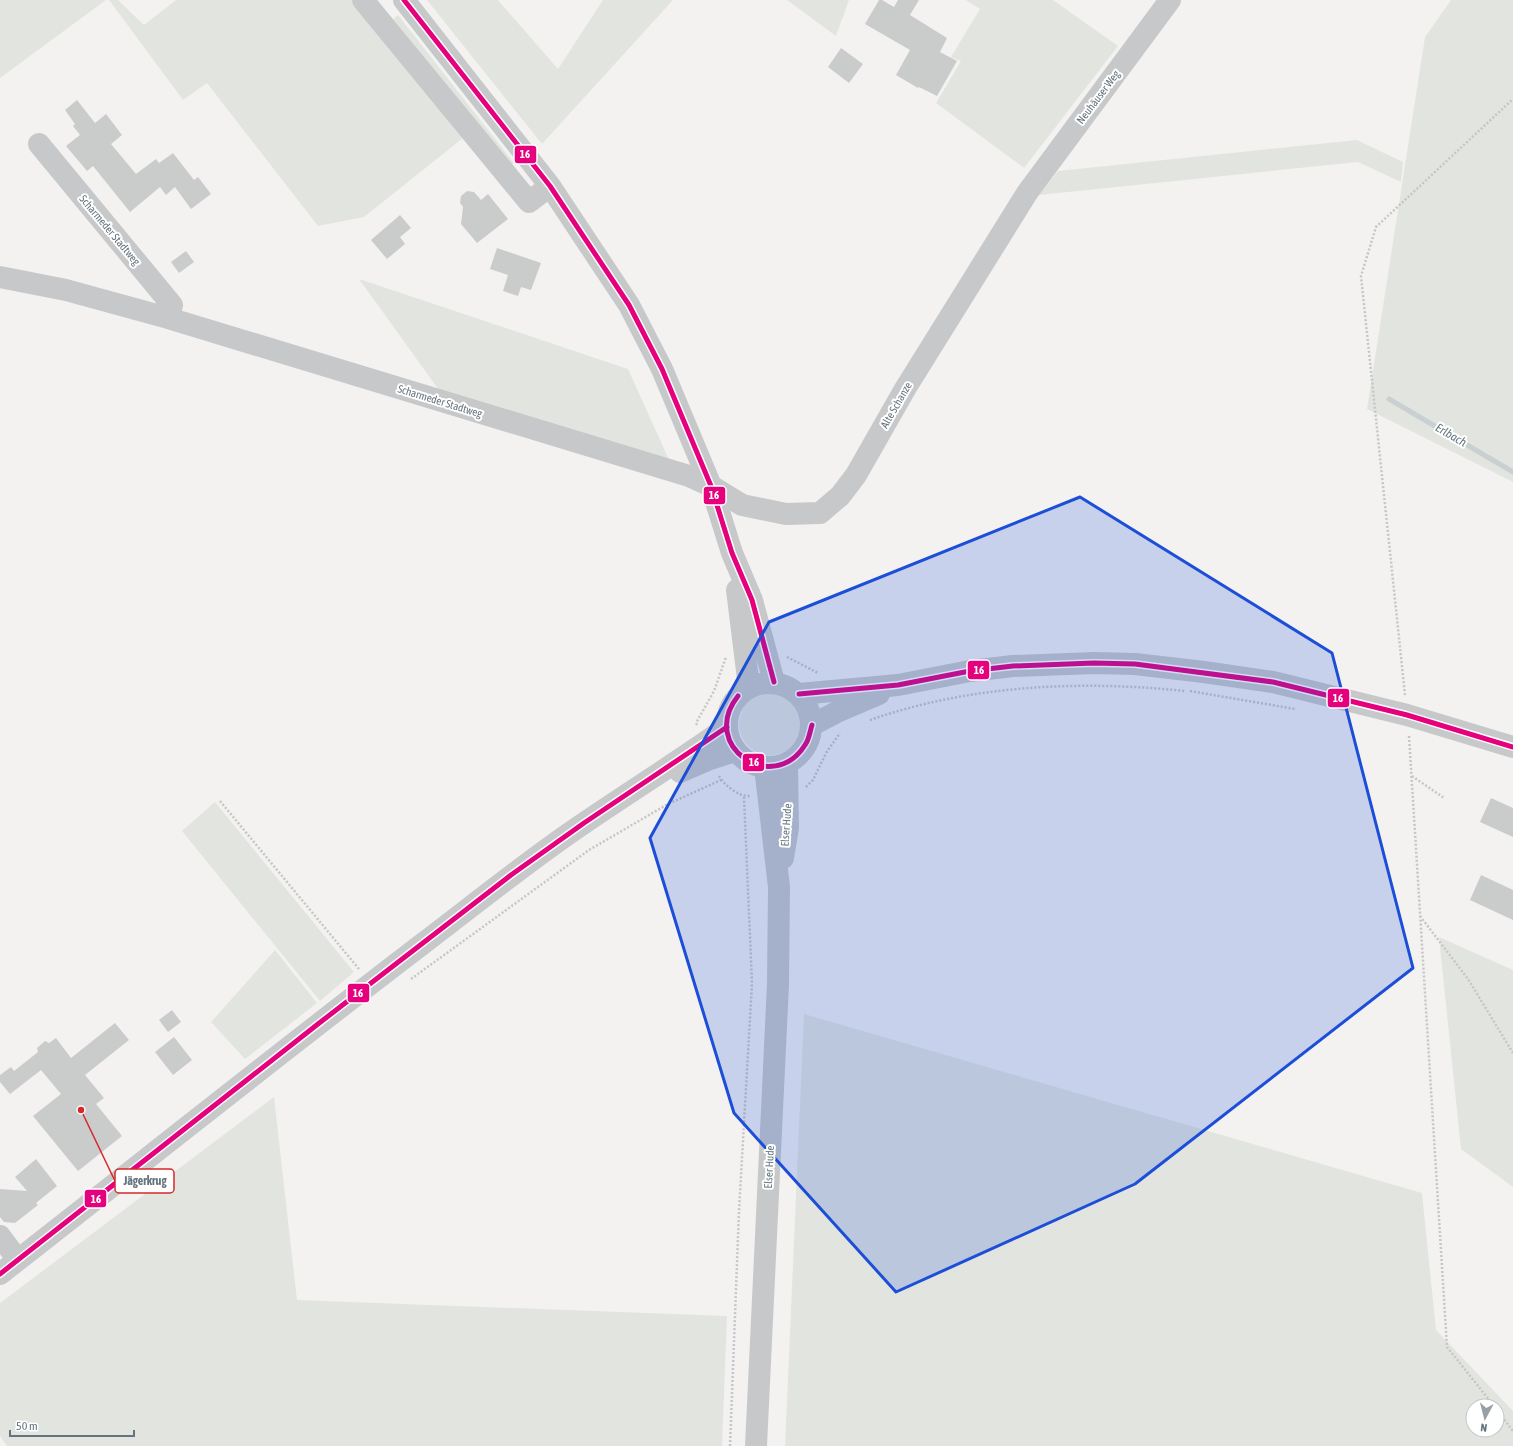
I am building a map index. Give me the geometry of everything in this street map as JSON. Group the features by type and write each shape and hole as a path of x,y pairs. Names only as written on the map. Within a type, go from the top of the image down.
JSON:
{"street":[{"path":"363,0 530,202 550,186"},
{"path":"404,0 550,186 629,305 662,369 711,486 732,554 752,600 774,682"},
{"name":"Neuhäuser Weg","path":"1027,193 1170,0"},
{"name":"Scharmeder Stadtweg","path":"39,144 172,305 168,318"},
{"name":"Alte Schanze","path":"711,486 742,505 786,514 820,513 840,496 856,475 905,389 1027,193"},
{"name":"Scharmeder Stadtweg","path":"0,277 66,290 168,318 689,476 711,486"},
{"path":"732,554 749,687"},
{"path":"799,694 898,685 970,671 1013,666 1094,663 1135,664 1273,682 1408,724 1513,747"},
{"path":"765,682 774,682 792,688 799,694 809,708 812,725 811,735 808,744 802,752 787,764 776,767 765,767 744,759 735,750 729,740 727,717 732,704 741,693 749,687 765,682"},
{"path":"812,725 837,712 898,685"},
{"path":"0,1274 371,983 563,837 641,786 668,766 695,750 727,727"},
{"path":"641,786 684,771 735,750"},
{"name":"Elser Hude","path":"779,887 788,828 787,764"},
{"name":"Elser Hude","path":"756,1446 778,984 779,887 765,767"},
{"path":"0,1236 18,1260"}],"path":[{"path":"1488,1398 1447,1347 1408,724 1360,276 1376,227 1513,99"},
{"path":"869,721 897,711 981,692 1065,686 1151,688 1189,691 1295,709"},
{"path":"1408,724 1416,735"},
{"path":"807,787 813,780 826,753 842,731"},
{"path":"1411,776 1444,798"},
{"path":"409,980 589,850 668,804 721,780 737,793 744,796 752,983 739,1211 730,1446"},
{"path":"220,801 371,983"},
{"path":"1420,916 1468,979 1513,1053"},
{"path":"1505,1420 1513,1431"}],"highlighted area":[{"path":"1080,497 1332,653 1413,968 1135,1184 896,1292 734,1113 650,838 769,622"}],"shaded area":[{"path":"0,0 106,0 0,78"},
{"path":"109,0 118,0 144,25 176,0 354,0 463,138 364,217 318,226 207,83 183,100"},
{"path":"427,0 498,0 558,69 603,0 673,0 542,144"},
{"path":"787,0 849,0 836,36"},
{"path":"966,0 1053,0 1118,46 1024,168 936,103 961,61 951,57 980,9"},
{"path":"1451,0 1513,0 1513,482 1367,409 1425,37"},
{"path":"398,15 514,163 510,166 393,19"},
{"path":"1357,140 1403,162 1401,182 1358,162 1039,195 1058,171"},
{"path":"359,279 628,369 670,462 444,397"},
{"path":"770,693 782,695 792,702 799,712 801,724 799,736 792,746 782,753 770,755 758,753 748,746 741,736 739,724 741,712 748,702 758,695"},
{"path":"215,802 354,972 320,1001 182,831"},
{"path":"1439,937 1513,970 1513,1187 1461,1149"},
{"path":"275,950 317,1003 245,1059 211,1022"},
{"path":"804,1014 1422,1193 1436,1330 1501,1398 1465,1398 1465,1438 1505,1438 1505,1403 1513,1411 1513,1446 785,1446"},
{"path":"274,1097 297,1300 727,1316 722,1446 7,1446 0,1436 0,1303"}],"building":[{"path":"879,0 882,0 894,7 898,0 919,0 910,15 947,38 940,52 957,61 937,96 919,87 918,88 896,75 910,50 865,24"},
{"path":"841,48 863,64 849,83 828,67"},
{"path":"77,100 95,123 106,114 122,135 111,144 136,174 156,159 159,163 173,153 194,180 198,177 211,194 191,209 175,187 166,195 160,187 130,212 93,166 87,171 66,146 80,135 73,126 75,124 65,110"},
{"path":"467,191 474,192 481,200 488,194 508,219 477,243 461,224 463,207 460,203 461,196"},
{"path":"400,215 411,228 400,237 405,244 387,259 371,240"},
{"path":"497,248 541,263 531,290 521,287 518,296 503,291 508,275 490,269"},
{"path":"186,251 194,262 179,273 171,262"},
{"path":"1491,798 1513,808 1513,837 1480,822"},
{"path":"1481,875 1513,890 1513,920 1470,900"},
{"path":"172,1010 181,1022 168,1032 159,1020"},
{"path":"115,1023 129,1040 85,1075 104,1098 96,1104 122,1136 78,1171 33,1116 61,1094 41,1070 10,1094 0,1082 0,1075 11,1067 14,1071 38,1052 37,1048 45,1041 49,1043 56,1038 71,1058"},
{"path":"174,1037 192,1060 173,1075 155,1052"},
{"path":"36,1159 57,1186 36,1203 38,1205 15,1223 4,1222 0,1217 0,1189 27,1191 15,1177"}],"waterway":[{"name":"Erlbach","path":"1389,399 1513,472"}],"transit line":[{"name":"16","path":"404,0 550,186 629,305 662,369 711,486 732,553 752,600 774,682"},
{"name":"16","path":"799,694 898,685 970,671 1013,666 1094,663 1135,664 1273,682 1407,715 1513,747"},
{"name":"16","path":"738,696 728,715 727,732 733,747 744,758 759,765 775,766 791,760 805,745 812,725"},
{"name":"16","path":"0,1274 318,1024 511,875 584,823 727,727"}],"place":[{"name":"Jägerkrug","path":"81,1110"}]}
